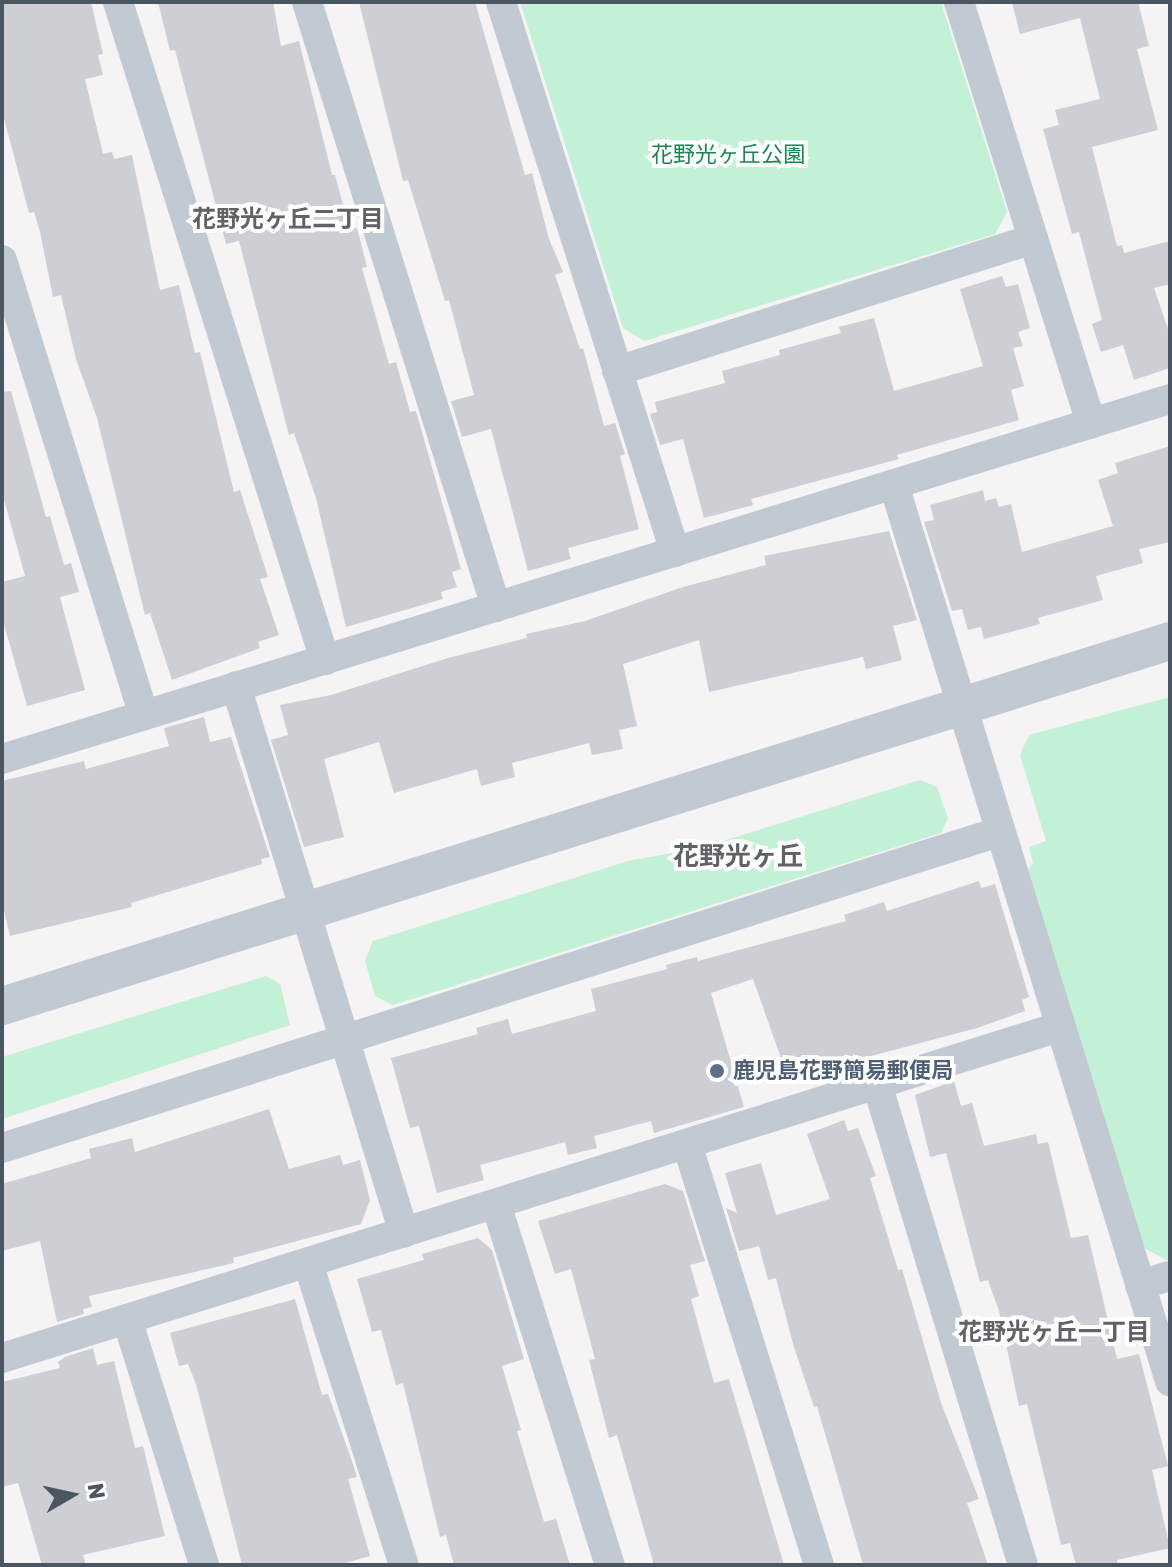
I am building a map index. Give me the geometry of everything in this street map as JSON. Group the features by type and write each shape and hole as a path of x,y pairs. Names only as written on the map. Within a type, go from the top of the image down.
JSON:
{"street":[{"path":"118,2 325,660"},
{"path":"307,2 496,607"},
{"path":"501,2 675,552"},
{"path":"959,2 1091,424"},
{"path":"617,371 1033,239"},
{"path":"2,260 144,715"},
{"path":"2,759 1170,399"},
{"path":"894,485 1170,1381"},
{"path":"2,1006 1170,641"},
{"path":"236,686 404,1233"},
{"path":"2,1148 999,832"},
{"path":"2,1358 1059,1027"},
{"path":"877,1084 1023,1565"},
{"path":"687,1144 819,1565"},
{"path":"496,1204 610,1565"},
{"path":"308,1263 404,1565"},
{"path":"1140,1285 1170,1276"},
{"path":"127,1319 204,1565"}],"green space":[{"name":"花野光ヶ丘公園","path":"520,2 941,2 1007,212 995,234 644,341 623,328"},
{"path":"1170,697 1169,1261 1144,1248 1028,870 1033,862 1029,847 1046,841 1020,755 1029,735"},
{"path":"920,780 937,787 948,818 941,833 393,1005 375,996 365,961 373,941 628,861 700,848"},
{"path":"266,976 280,984 290,1025 2,1119 2,1057"}],"building":[{"path":"2,2 91,2 103,54 98,55 103,75 85,79 103,154 112,152 114,159 132,155 160,290 179,285 195,353 200,352 234,492 240,490 268,577 260,579 279,635 258,642 260,648 172,680 150,613 145,615 97,418 76,359 61,295 53,297 40,232 34,212 29,213 2,111"},
{"path":"158,2 273,2 281,46 299,41 332,175 335,175 350,230 357,228 367,267 362,268 389,364 396,362 410,412 416,411 461,569 452,572 457,587 441,592 443,599 346,627 316,498 294,433 289,435 239,241 226,244 175,50 170,51"},
{"path":"359,2 475,2 525,175 532,173 549,239 563,272 555,275 580,349 583,348 604,426 615,423 625,454 620,456 639,529 568,548 571,559 528,571 491,429 462,437 451,401 474,395 449,300 445,301 408,180 403,181"},
{"path":"1012,2 1138,2 1149,46 1137,49 1158,130 1092,147 1117,246 1122,245 1124,253 1170,241 1170,284 1154,288 1170,335 1170,368 1134,380 1123,345 1101,352 1092,324 1102,320 1079,232 1072,234 1043,129 1059,125 1055,110 1100,99 1080,18 1020,34"},
{"path":"1002,276 1006,287 1018,284 1030,328 1018,332 1023,346 1013,348 1024,386 1011,390 1019,420 897,455 899,459 751,499 753,505 704,518 683,439 660,445 650,414 657,412 655,402 725,383 722,371 780,355 779,350 841,333 839,327 874,318 894,391 983,366 960,289"},
{"path":"11,391 46,517 50,516 64,565 71,563 79,592 60,597 85,690 27,706 2,617 2,582 25,576 2,492 2,392"},
{"path":"1170,446 1170,542 1139,549 1143,563 1096,576 1103,600 1038,618 1040,624 984,639 981,627 968,630 962,609 952,611 924,522 934,520 930,505 983,490 985,501 996,498 999,507 1011,504 1022,552 1113,526 1098,480 1118,473 1115,463"},
{"path":"889,531 917,620 893,626 902,660 866,669 863,657 709,692 699,640 623,664 637,726 619,730 623,749 592,755 589,743 512,763 515,777 481,786 477,769 394,793 379,742 324,759 344,837 304,847 271,740 288,735 280,705 331,695 448,658 527,638 526,634 585,621 683,587 766,565 764,556"},
{"path":"204,717 210,742 231,737 270,857 261,859 262,864 131,903 132,907 10,936 2,902 2,781 84,761 86,769 169,746 164,728"},
{"path":"979,881 981,888 995,884 1029,997 1022,1000 1025,1011 977,1028 788,1078 753,979 711,993 744,1107 654,1133 651,1121 594,1136 597,1148 568,1155 565,1142 480,1165 484,1180 437,1193 419,1126 410,1128 391,1058 478,1034 476,1028 508,1019 512,1034 596,1011 591,989 667,969 666,965 697,957 698,961 846,921 844,915 884,902 887,911"},
{"path":"954,1081 961,1106 972,1103 984,1146 1036,1134 1038,1144 1048,1142 1071,1238 1088,1235 1117,1359 1139,1354 1168,1466 1152,1470 1170,1548 1117,1560 1118,1565 1076,1565 1070,1543 1061,1545 1027,1404 1019,1406 999,1311 988,1280 980,1282 946,1153 930,1157 915,1095"},
{"path":"269,1109 289,1169 340,1155 343,1165 360,1160 370,1200 361,1224 233,1258 234,1263 89,1296 92,1307 83,1309 84,1314 57,1322 40,1241 2,1251 2,1184 91,1158 89,1149 132,1138 135,1152"},
{"path":"844,1120 848,1131 858,1128 876,1176 870,1178 898,1270 902,1269 941,1403 979,1499 967,1503 988,1565 863,1565 817,1406 814,1407 793,1344 776,1278 768,1280 759,1246 739,1251 726,1208 737,1213 725,1173 761,1163 776,1215 830,1199 807,1134"},
{"path":"665,1184 683,1191 705,1261 690,1265 699,1296 691,1299 714,1383 729,1379 784,1565 654,1565 617,1435 609,1438 589,1360 595,1359 571,1269 555,1274 538,1221"},
{"path":"478,1238 492,1250 524,1359 502,1366 521,1430 517,1431 544,1522 556,1519 570,1565 454,1565 446,1535 440,1537 403,1383 396,1385 381,1330 372,1332 357,1279 424,1260 422,1254"},
{"path":"295,1299 322,1395 328,1394 357,1477 348,1479 370,1556 338,1565 242,1565 196,1384 188,1364 179,1366 170,1333"},
{"path":"93,1348 97,1365 114,1361 135,1448 143,1446 165,1536 83,1555 86,1565 42,1565 18,1483 2,1487 2,1382 60,1368 58,1362 65,1357"}],"place":[{"name":"鹿児島花野簡易郵便局","path":"717,1071"}],"district":[{"name":"花野光ヶ丘二丁目","path":"288,220"},
{"name":"花野光ヶ丘","path":"738,857"},
{"name":"花野光ヶ丘一丁目","path":"1054,1333"}]}
